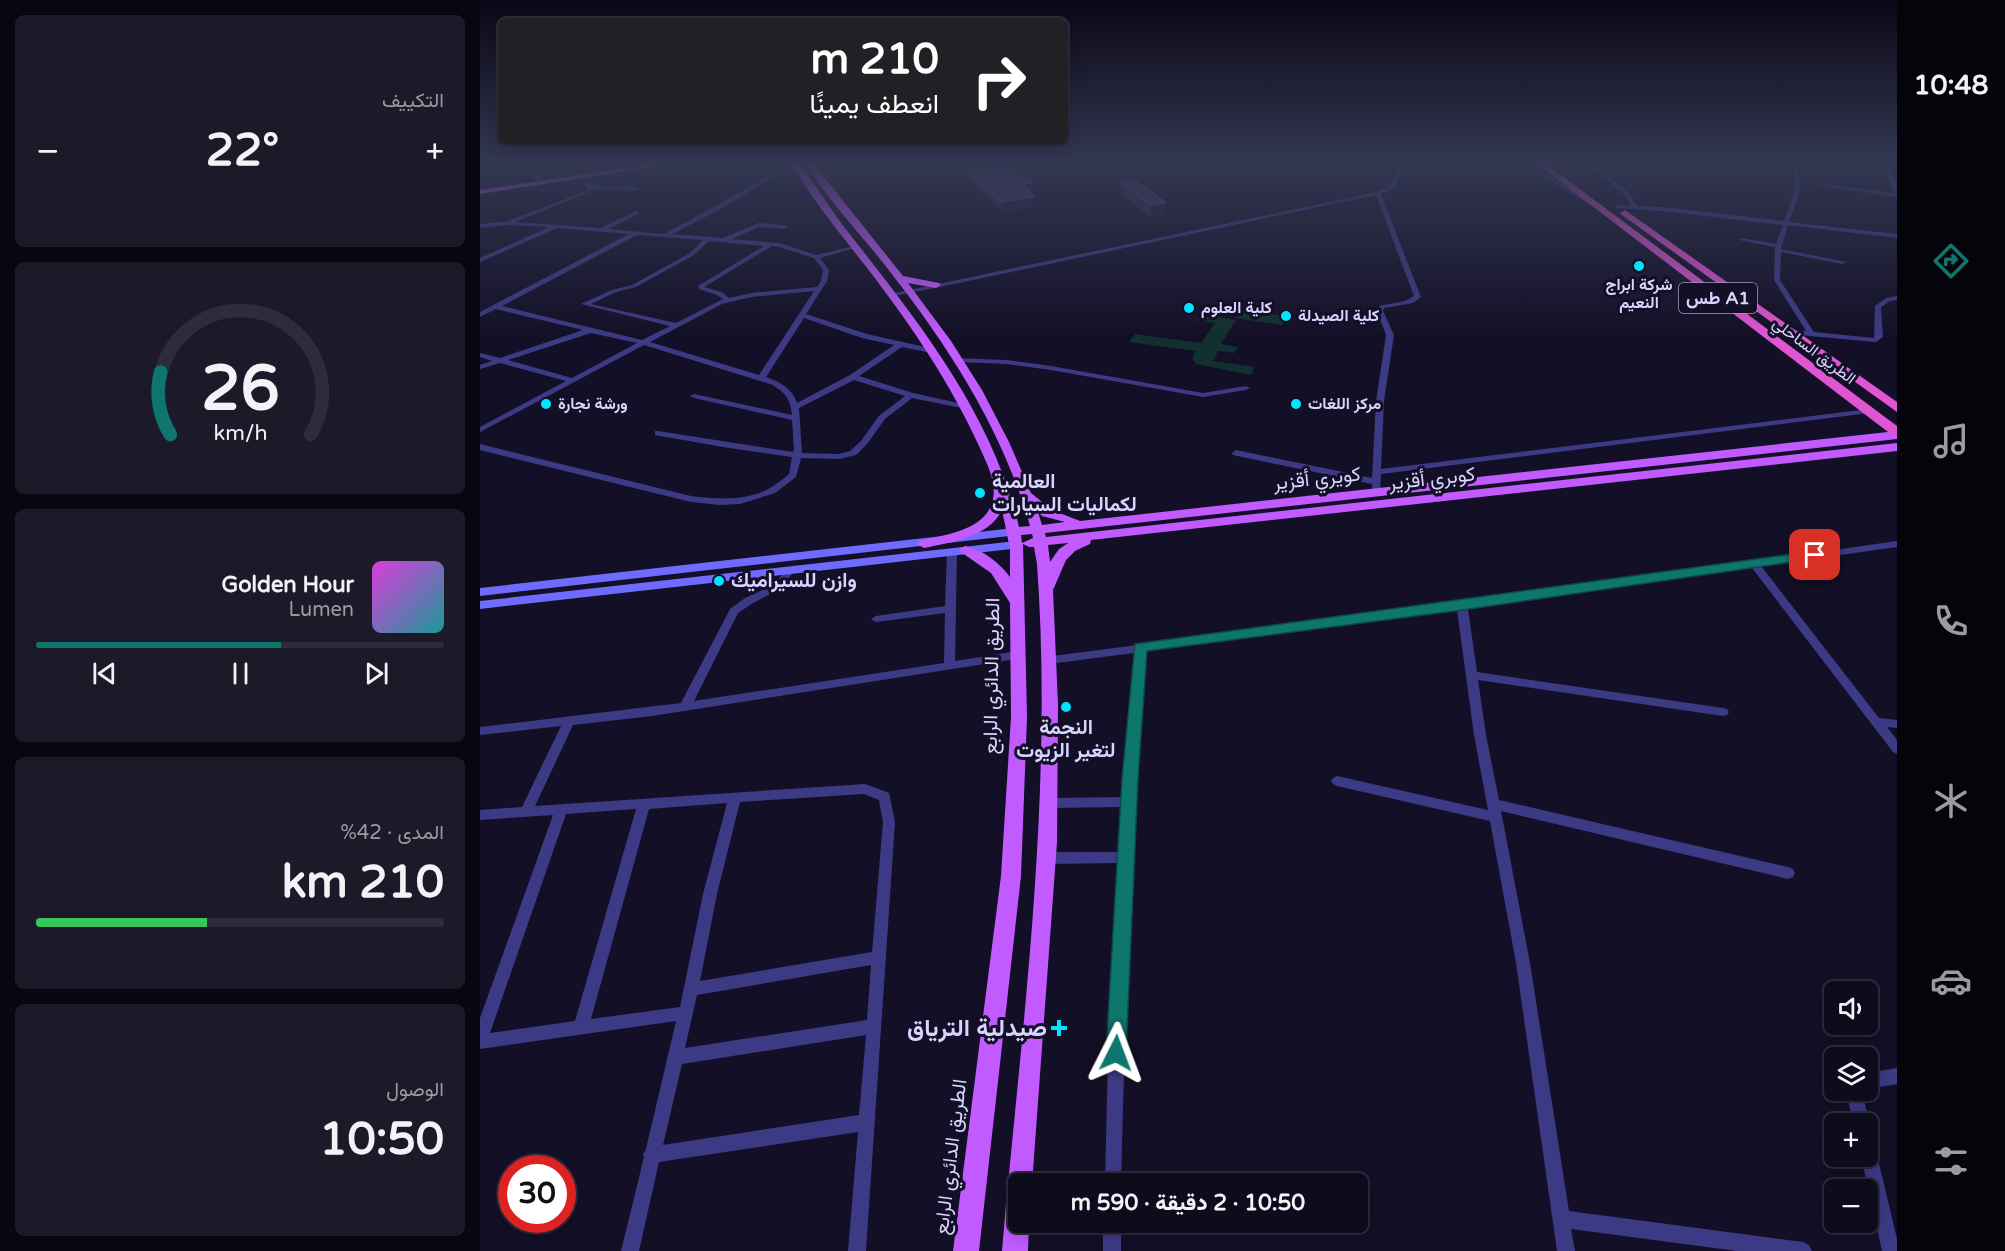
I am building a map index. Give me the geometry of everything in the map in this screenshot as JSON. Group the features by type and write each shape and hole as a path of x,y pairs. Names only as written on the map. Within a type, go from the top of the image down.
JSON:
{"highway":[{"name":"الطريق الساحلي","path":"1619,221 1897,433"},
{"name":"الطريق الساحلي","path":"1637,221 1897,408"}],"main road":[{"name":"الطريق الدائري الرابع","path":"838,221 856,246 905,293 931,351 945,369 982,438 1001,485 1015,538 1020,609 1019,717 1011,876 966,1251"},
{"name":"الطريق الدائري الرابع","path":"852,221 958,360 974,385 1000,437 1023,491 1038,535 1049,660 1051,803 1021,1173"},
{"path":"905,293 928,297 942,286"},
{"path":"905,293 942,286"},
{"name":"كويري أقزير","path":"1115,527 1377,482 1839,442 1897,433"},
{"name":"كوبري أقزير","path":"1015,538 1897,447"},
{"path":"924,544 981,526 996,513 1001,485"},
{"path":"1023,491 1039,508 1059,518 1115,527"},
{"path":"1045,598 1056,561 1066,550 1076,543 1115,527"},
{"path":"480,592 924,544 1015,538"},
{"path":"480,605 958,551 1015,538"},
{"path":"958,551 980,557 996,568 1010,586 1020,609"},
{"path":"1015,1251 1016,1233"}],"street":[{"path":"506,223 510,221"},
{"path":"602,230 619,221"},
{"path":"666,235 693,221"},
{"path":"905,293 1237,221"},
{"path":"1377,482 1380,401 1390,341 1390,335 1380,311 1381,308 1418,297 1396,242 1391,221"},
{"path":"1772,221 1897,236"},
{"path":"480,226 506,223 557,226 771,244 794,248 816,256 856,246"},
{"path":"1787,223 1778,248 1777,280 1811,333"},
{"path":"725,240 758,225 784,227"},
{"path":"480,260 557,226"},
{"path":"480,315 636,232"},
{"path":"676,325 584,304 614,291 634,286 692,254 708,239"},
{"path":"1742,240 1843,262"},
{"path":"727,300 723,295 707,291 701,286 771,244"},
{"path":"762,377 819,289 826,270 816,256"},
{"path":"480,430 727,300 819,289"},
{"path":"1790,332 1876,340 1879,337 1878,306 1888,299 1897,298"},
{"path":"480,447 667,494 720,502 759,496 784,484 793,475 798,455 795,407 786,389 762,377 644,343 496,307"},
{"path":"803,315 899,345 931,351"},
{"path":"480,367 589,330"},
{"path":"795,407 853,377 899,345"},
{"path":"480,356 573,380"},
{"path":"958,360 1007,362 1051,368 1203,395 1246,388"},
{"path":"853,377 911,395 964,407"},
{"path":"658,434 830,458 855,452 879,421 911,395"},
{"path":"694,396 795,418"},
{"path":"1236,453 1377,482 1869,411"},
{"path":"1049,660 1462,606 1897,544"},
{"path":"949,665 951,609 958,551"},
{"path":"1753,563 1897,749"},
{"path":"685,707 734,611 745,602 782,585 789,571"},
{"path":"1462,606 1480,735 1523,963 1566,1251"},
{"path":"876,620 951,609"},
{"path":"1113,1173 1116,1053 1129,802 1140,648"},
{"path":"480,731 685,707 1018,655"},
{"path":"1473,675 1723,711"},
{"path":"525,812 569,721"},
{"path":"1876,722 1897,724"},
{"path":"1337,781 1494,810 1788,873"},
{"path":"480,815 865,789 885,797 889,822 857,1251"},
{"path":"630,1251 735,798"},
{"path":"1051,803 1129,802"},
{"path":"581,1028 644,803"},
{"path":"562,809 480,1040 686,1013"},
{"path":"1047,858 1126,857"},
{"path":"691,989 879,957"},
{"path":"675,1057 874,1026"},
{"path":"1878,1079 1897,1076"},
{"path":"651,1155 867,1122"},
{"path":"1872,1167 1890,1251"},
{"path":"1562,1219 1803,1251"},
{"path":"1112,1233 1112,1251"}],"green space":[{"path":"1259,303 1267,304 1262,313 1286,316 1282,325 1236,318 1242,309"},
{"path":"1212,316 1236,320 1221,344 1238,347 1234,353 1218,351 1213,361 1255,367 1251,375 1196,364 1192,358 1196,351 1129,342 1135,334 1201,343 1215,323 1194,320"}],"place":[{"name":"شركة ابراج النعيم","path":"1639,266"},
{"name":"كلية العلوم","path":"1189,308"},
{"name":"كلية الصيدلة","path":"1286,316"},
{"name":"ورشة نجارة","path":"546,404"},
{"name":"مركز اللغات","path":"1296,404"},
{"name":"العالمية لكماليات السيارات","path":"980,493"},
{"name":"وازن للسيراميك","path":"719,581"},
{"name":"النجمة لتغير الزيوت","path":"1066,707"},
{"name":"صيدلية الترياق","path":"1059,1028"}],"route":[{"path":"1116,1053 1130,779 1140,648 1462,606 1815,555"}]}
